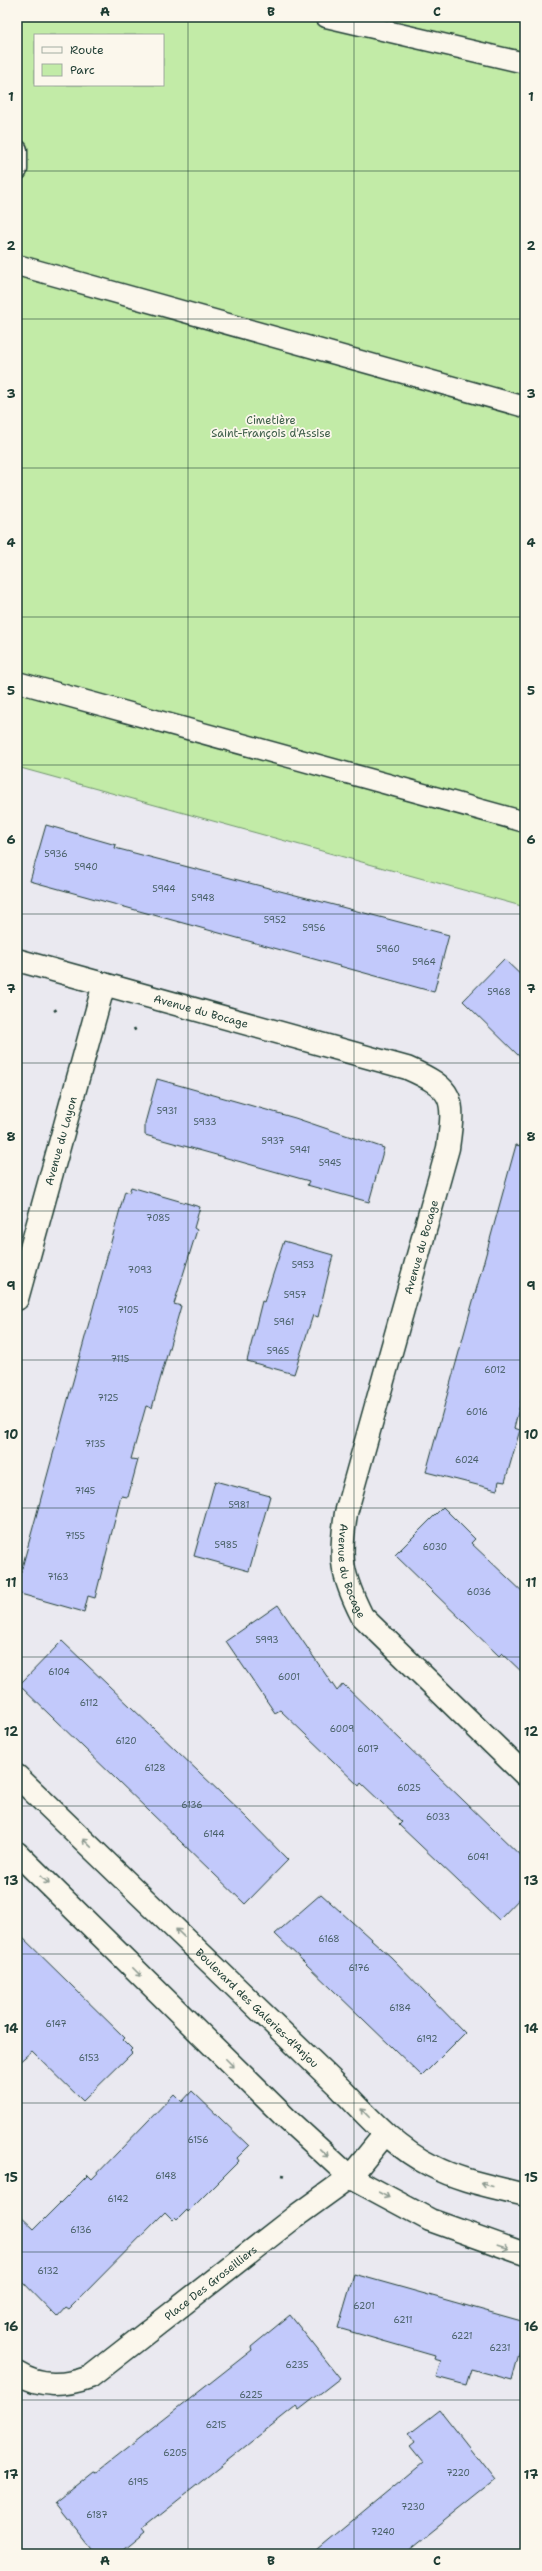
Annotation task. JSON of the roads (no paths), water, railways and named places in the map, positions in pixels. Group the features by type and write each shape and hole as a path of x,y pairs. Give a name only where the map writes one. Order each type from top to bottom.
{"street":[{"name":"Avenue du Bocage","path":"17,960 407,1068 434,1080 449,1096 452,1117 448,1148 346,1513 341,1548 346,1584 362,1616 525,1775"},
{"name":"Avenue du Layon","path":"17,1299 104,984"},
{"name":"Boulevard des Galeries-d'Anjou","path":"17,1776 339,2087 385,2134 432,2166 470,2180 525,2195"},
{"path":"17,1853 289,2121 350,2177 430,2220 525,2254"},
{"name":"Place Des Groseilliers","path":"17,2373 40,2384 57,2385 90,2377 296,2216 350,2177 385,2134"}],"lane":[{"path":"326,17 525,63"},
{"path":"17,150 17,170"},
{"path":"17,265 525,407"},
{"path":"17,682 525,822"}],"park label":[{"name":"Cimetière Saint-François d'Assise","path":"271,426"}]}
